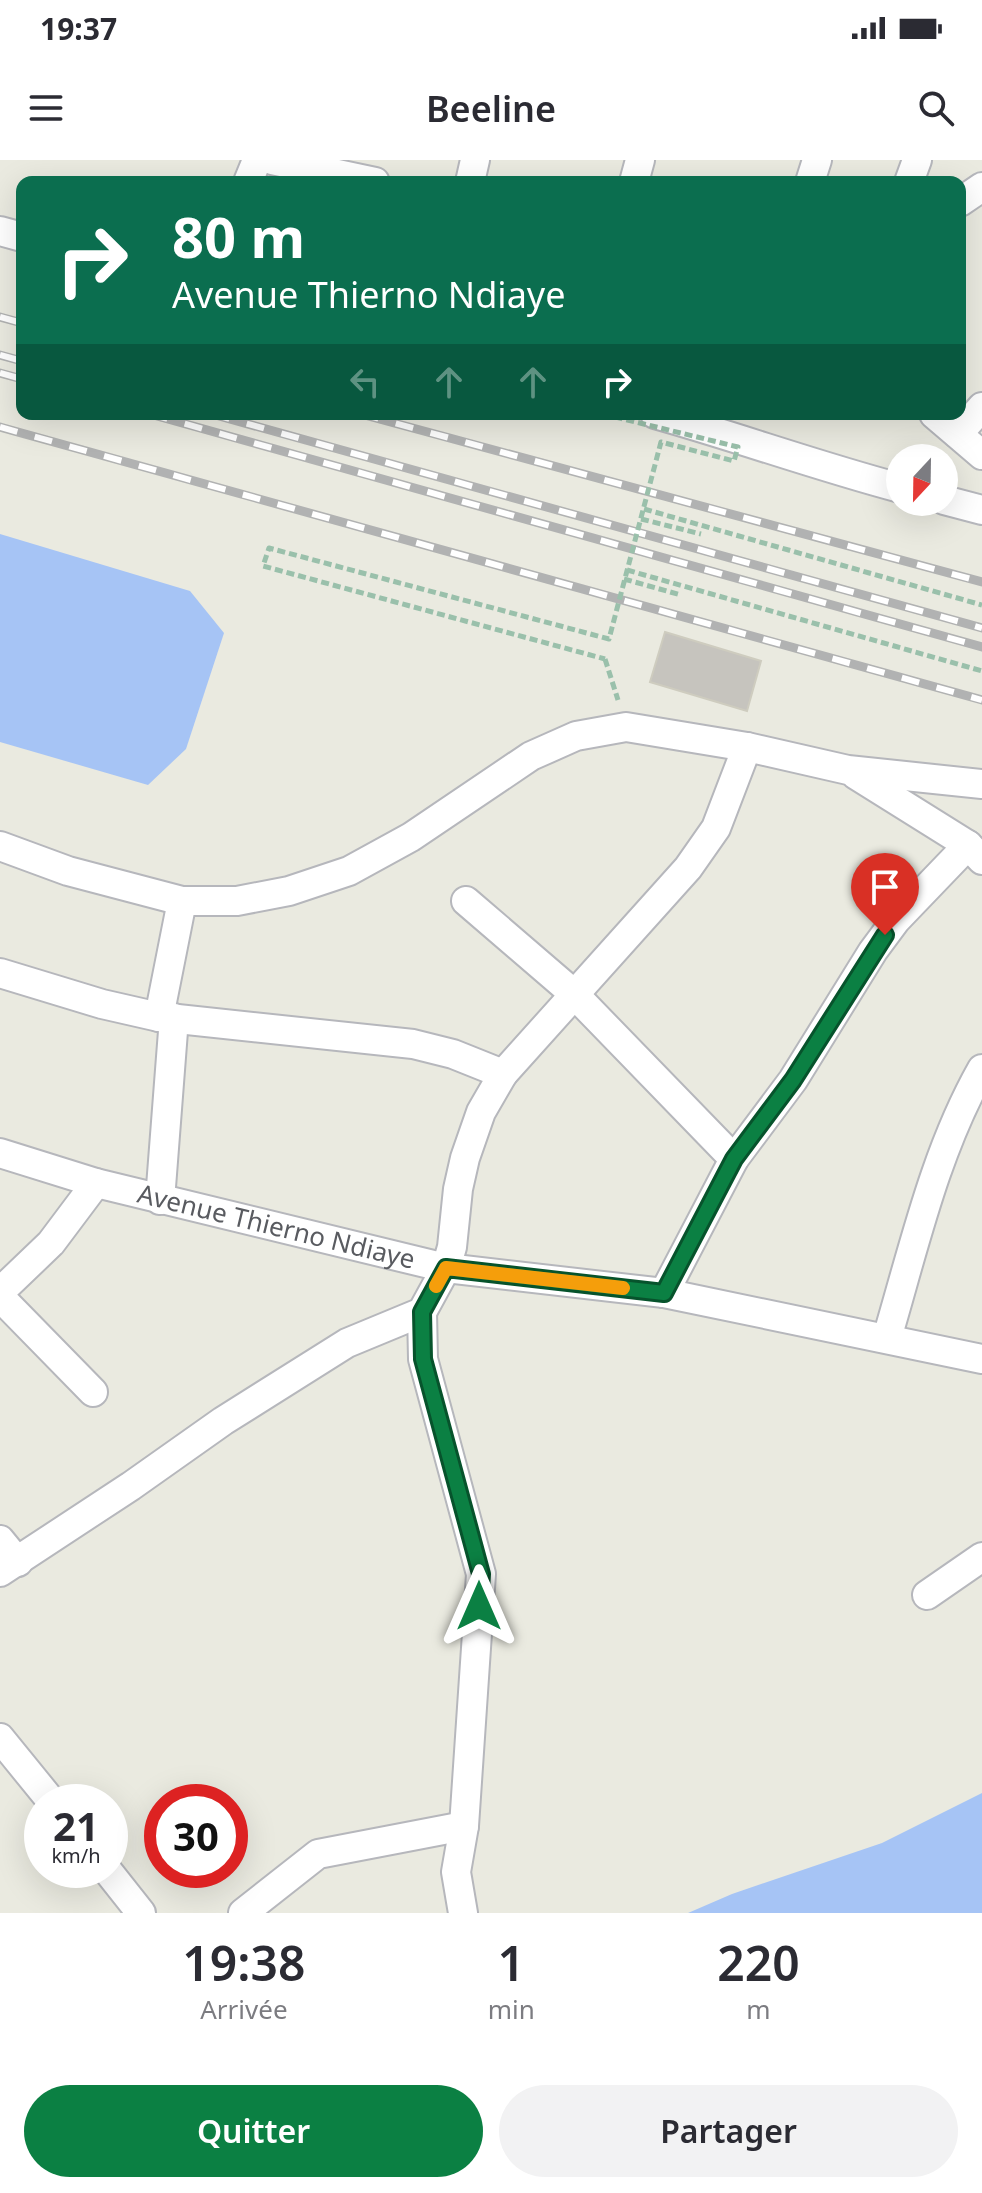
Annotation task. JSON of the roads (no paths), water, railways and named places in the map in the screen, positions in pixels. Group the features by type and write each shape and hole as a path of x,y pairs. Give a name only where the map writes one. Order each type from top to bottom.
{"street":[{"path":"272,160 347,176"},
{"path":"958,434 982,407"},
{"path":"676,420 886,484"},
{"path":"941,420 982,455"},
{"path":"958,504 982,510"},
{"path":"0,846 68,871 182,901 237,901 289,891 349,871 411,837 531,756 576,736 626,727 747,747 848,770 982,784"},
{"path":"463,1913 456,1872 464,1826 481,1574 423,1359 422,1312 446,1268 452,1247 458,1189 481,1112 503,1074 688,868 716,828 747,747"},
{"path":"664,1293 734,1159 828,1028 873,951 896,920 975,852 848,770"},
{"path":"160,1200 166,1018 182,901"},
{"path":"466,901 573,993 734,1159"},
{"path":"0,973 102,1004 166,1018 413,1044 453,1054 503,1074"},
{"path":"887,1338 932,1185 969,1092 982,1069"},
{"name":"Avenue Thierno Ndiaye","path":"0,1153 160,1200 446,1268 664,1293 982,1359"},
{"path":"93,1392 0,1296 2,1290 51,1243 96,1183"},
{"path":"0,1540 9,1567 223,1421 347,1343 422,1312"},
{"path":"927,1595 982,1557"},
{"path":"0,1738 37,1784"},
{"path":"243,1913 318,1854 464,1826"},
{"path":"121,1888 141,1913"}],"water":[{"path":"0,534 190,591 224,633 186,749 148,785 0,742"},
{"path":"982,1793 982,1913 688,1913 732,1894 882,1843"}],"railway":[{"path":"0,317 16,321"},
{"path":"0,355 16,359"},
{"path":"0,373 16,377"},
{"path":"171,420 982,647"},
{"path":"234,420 982,628"},
{"path":"383,420 982,582"},
{"path":"0,427 982,700"}]}
